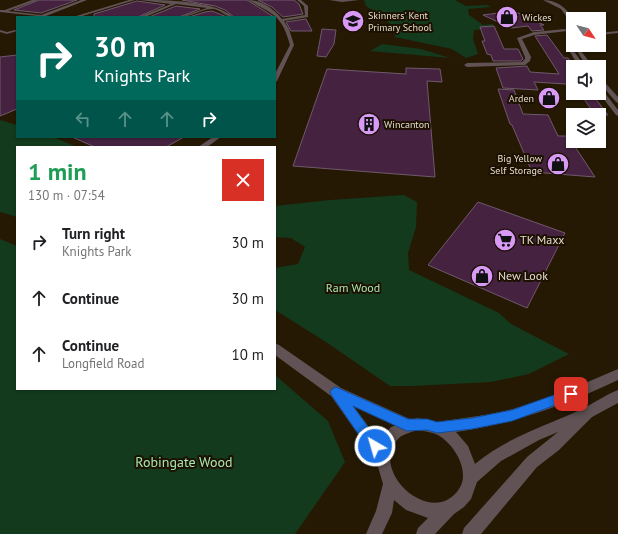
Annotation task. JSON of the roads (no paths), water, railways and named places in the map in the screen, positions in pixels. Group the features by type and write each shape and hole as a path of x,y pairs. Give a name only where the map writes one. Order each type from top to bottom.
{"street":[{"path":"2,11 36,0"},
{"path":"45,16 85,0"},
{"path":"78,16 133,0"},
{"path":"142,0 211,8 225,12 230,16"},
{"path":"250,0 266,7 282,20 289,34 292,45 276,78"},
{"path":"282,20 307,16 306,6 301,0"},
{"path":"332,0 357,0"},
{"path":"545,0 566,12"},
{"path":"144,16 174,4"},
{"path":"185,16 211,8"},
{"path":"2,11 36,16"},
{"path":"0,31 7,33"},
{"path":"0,34 15,31"},
{"path":"606,33 618,32"},
{"path":"467,65 523,64 528,60 528,57 518,39 520,37 534,33 566,33"},
{"path":"606,86 618,101"},
{"path":"606,98 618,114"},
{"path":"204,146 216,138"},
{"path":"276,349 336,392 407,425"},
{"path":"437,428 512,415 586,389 618,374"},
{"path":"336,392 382,456"},
{"path":"470,477 496,456 528,438 587,413 618,396"},
{"path":"470,534 532,462 554,445 587,413"},
{"path":"424,534 448,508 460,501 468,490 470,477 469,464 465,453 453,438 437,428 422,424 407,425 398,430 390,436 385,445 382,456 384,470 390,484 398,495 422,509 436,510 448,508"},
{"path":"374,534 384,513 390,484"}],"place":[{"name":"Wickes","path":"507,17"},
{"name":"Skinners' Kent Primary School","path":"353,21"},
{"name":"Arden","path":"549,98"},
{"name":"Wincanton","path":"369,124"},
{"name":"Big Yellow Self Storage","path":"558,164"},
{"name":"TK Maxx","path":"505,240"},
{"name":"New Look","path":"482,276"}],"park label":[{"name":"Ram Wood","path":"353,288"},
{"name":"Robingate Wood","path":"184,462"}]}
